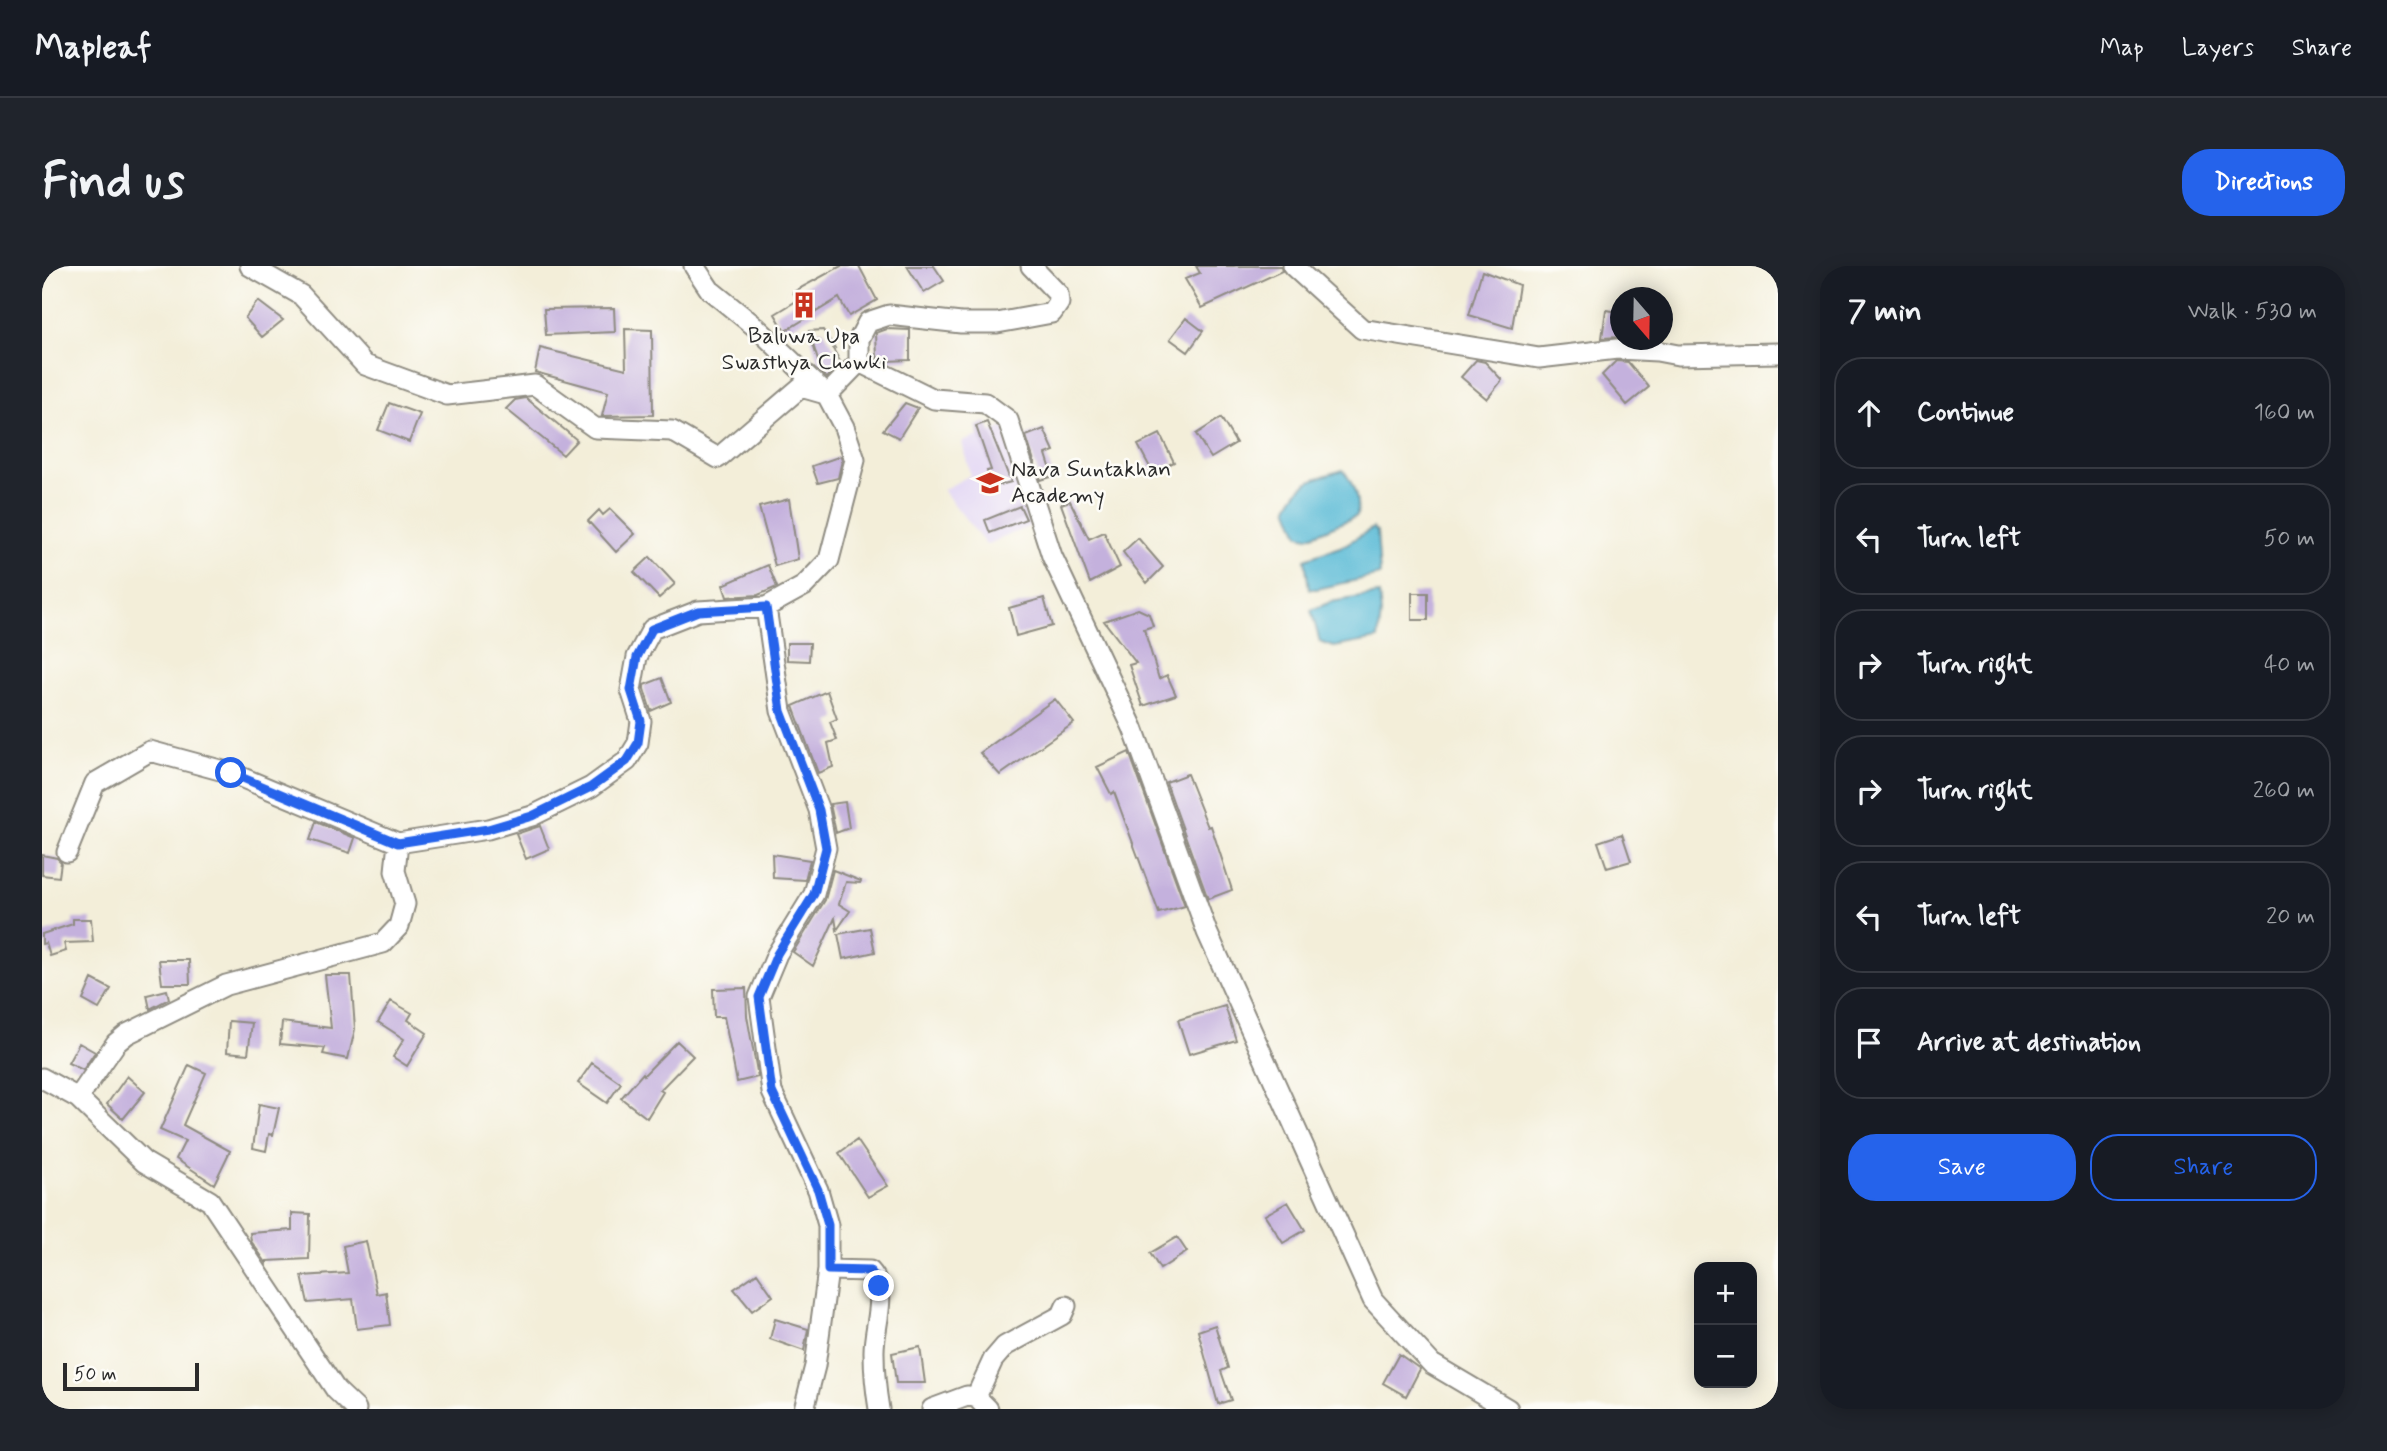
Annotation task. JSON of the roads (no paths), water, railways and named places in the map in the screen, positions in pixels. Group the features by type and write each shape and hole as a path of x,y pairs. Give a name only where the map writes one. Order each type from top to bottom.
{"street":[{"path":"250,266 301,295 365,365 447,395 535,385 595,428 672,431 718,458 801,387 827,395"},
{"path":"67,852 95,783 150,751 231,773 398,843 488,829 532,816 591,787 627,761 638,743 641,721 631,690 637,657 652,629 698,611 766,607 804,586 829,560 855,460 844,427 827,395 757,328 710,290 694,266"},
{"path":"827,395 859,362 859,339 868,322 890,314 961,323 997,323 1052,313 1059,303 1058,294 1031,266"},
{"path":"1293,266 1362,329 1539,358 1617,349 1678,355 1778,353"},
{"path":"859,362 934,399 985,403 1008,420 1052,556 1133,728 1207,932 1373,1300 1432,1364 1508,1409"},
{"path":"766,607 781,711 819,810 826,848 814,894 777,954 759,997 772,1092 818,1190 828,1225 828,1270 815,1366 804,1409"},
{"path":"78,1098 116,1043 127,1034 226,985 383,943 399,926 405,904 395,871 398,843"},
{"path":"42,1078 78,1098 144,1162 210,1201 336,1390 356,1409"},
{"path":"828,1270 870,1271 879,1286 879,1312 873,1351 879,1409"},
{"path":"932,1409 967,1396 982,1403 998,1353 1005,1346 1062,1315 1066,1306"}],"water":[{"path":"1343,470 1355,492 1357,516 1308,537 1299,535 1288,507 1293,497 1310,481"},
{"path":"1373,528 1377,532 1380,575 1309,589 1305,559 1343,546"},
{"path":"1379,594 1381,614 1378,639 1334,647 1320,642 1311,610 1331,602"}],"place":[{"name":"Baluwa Upa Swasthya Chowki","path":"804,305"},
{"name":"Nava Suntakhan Academy","path":"990,483"}]}
